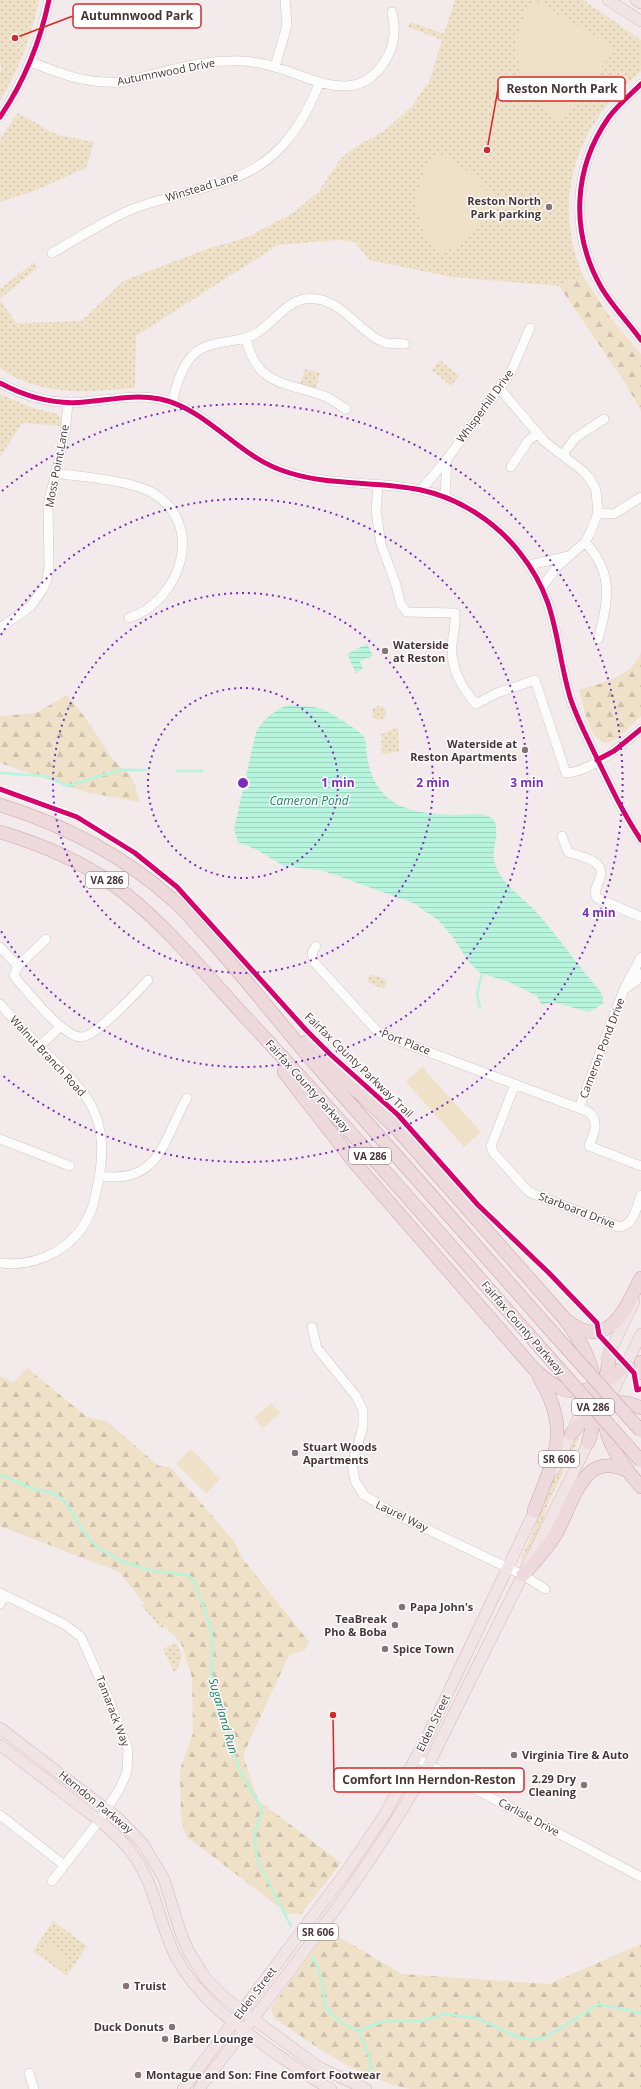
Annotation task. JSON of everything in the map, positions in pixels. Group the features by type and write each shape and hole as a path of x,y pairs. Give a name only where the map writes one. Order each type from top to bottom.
{"highway":[{"name":"Fairfax County Parkway","path":"0,805 36,817 67,830 106,850 130,866 175,901 242,976 314,1063 641,1431"},
{"name":"Fairfax County Parkway","path":"0,832 54,851 88,868 111,883 157,922 331,1112 641,1461"},
{"path":"193,961 295,1085 354,1162 535,1370 547,1390 555,1408 559,1434 551,1465 534,1512"},
{"path":"242,976 303,1039 398,1130 564,1318 587,1352 598,1384 610,1441 626,1470 641,1487"},
{"path":"564,1318 586,1331 598,1332 611,1326 622,1315 641,1278"},
{"path":"598,1384 613,1347"},
{"path":"641,1362 641,1373"},
{"path":"535,1370 554,1385 567,1391 581,1391 598,1384 626,1365"},
{"path":"571,1434 602,1408 624,1402 641,1408"},
{"path":"588,1443 602,1408"},
{"path":"523,1575 544,1551 555,1535 582,1482 590,1472 602,1466 616,1466 626,1470"}],"main road":[{"path":"608,0 641,21"},
{"path":"636,0 641,3"},
{"path":"613,1347 641,1287"},
{"path":"602,1408 641,1334"},
{"name":"Elden Street","path":"183,2089 346,1872 384,1814 416,1758 571,1434 598,1384"},
{"name":"Elden Street","path":"199,2089 359,1876 403,1809 429,1764 588,1443"},
{"name":"Herndon Parkway","path":"0,1728 129,1827 151,1855 164,1879 189,1952 206,1979 241,2011 320,2068 366,2089"},
{"name":"Herndon Parkway","path":"0,1745 99,1821 121,1840 139,1863 153,1890 170,1944 184,1969 199,1991 232,2022 305,2074 331,2089"}],"street":[{"path":"0,117 20,85 31,62 39,39 49,0"},
{"path":"275,67 286,25 284,0"},
{"name":"Autumnwood Drive","path":"31,62 76,79 108,83 123,82 213,62 247,61 275,67 319,84 331,86 352,85 373,74 382,65 392,45 394,23 392,12"},
{"name":"Winstead Lane","path":"52,253 133,209 163,198 228,181 258,166 284,144 295,132 308,112 319,84"},
{"path":"641,84 610,116 595,141 583,176 579,205 581,236 594,273 613,304 641,340"},
{"path":"172,402 183,370 195,353 217,344 246,338 256,333 285,308 300,301 316,299 330,303 339,307 377,339 386,343 405,344"},
{"name":"Whisperhill Drive","path":"421,490 447,459 511,372 530,328"},
{"path":"246,338 251,358 263,373 272,380 324,396 346,409"},
{"path":"0,383 30,396 68,403 133,397 147,397 172,402 196,414 247,453 279,470 316,480 421,490 445,498 474,512 490,523 505,536 529,565 542,587 554,618 570,698 597,760 629,821 641,840"},
{"path":"500,388 550,446 574,464 590,479 596,490 598,513 585,542 557,567 542,587"},
{"name":"Moss Point Lane","path":"0,628 31,606 43,589 49,568 48,505 65,433 68,403"},
{"path":"563,456 575,438 604,419"},
{"path":"511,467 528,441 538,432"},
{"path":"445,498 447,459"},
{"path":"55,473 128,485 146,490 162,500 176,518 183,539 183,551 177,572 155,602 146,610 128,618"},
{"path":"378,486 376,511 379,534 401,605 407,612 455,613 452,657 460,684 476,704 497,693 535,680 566,773 580,771 614,750 641,729"},
{"path":"598,513 614,514 641,497"},
{"path":"585,542 601,562 607,590 604,619 598,639"},
{"path":"529,565 540,561 569,556"},
{"path":"562,836 568,852 596,863 599,868 601,873 595,892 597,898 641,917"},
{"path":"46,939 18,966 14,975 60,1027 72,1035 81,1037 94,1033 148,980"},
{"name":"Port Place","path":"316,946 312,953 314,962 377,1031 515,1084"},
{"path":"0,947 18,966"},
{"name":"Cameron Pond Drive","path":"579,1108 624,989 641,957"},
{"name":"Cameron Pond Drive","path":"624,989 634,982 641,974"},
{"name":"Walnut Branch Road","path":"0,1004 76,1083 92,1105 100,1130 102,1145 99,1176 90,1213 80,1230 68,1243 46,1257 20,1264 0,1263"},
{"path":"40,1046 60,1027"},
{"path":"515,1084 589,1112 594,1117 596,1127 590,1146 641,1166"},
{"name":"Starboard Drive","path":"515,1084 491,1146 493,1152 526,1189 531,1193 619,1227 626,1225 631,1220 641,1195"},
{"path":"99,1176 128,1177 138,1173 154,1161 160,1153 175,1118 187,1098"},
{"path":"0,1139 70,1166"},
{"name":"Laurel Way","path":"312,1327 317,1348 356,1396 363,1410 363,1427 352,1464 359,1489 377,1504 523,1575 545,1590"},
{"path":"0,1604 2,1594"},
{"name":"Tamarack Way","path":"2,1594 64,1624 76,1632 86,1643 122,1732 128,1755 126,1777 107,1809 52,1881"},
{"name":"Carlisle Drive","path":"416,1758 641,1877"},
{"path":"0,1815 64,1864"},
{"path":"29,2073 34,2089"}],"green space":[{"path":"0,0 39,0 33,26 24,52 0,101 0,72 2,69 0,64"},
{"path":"455,0 583,0 641,40 641,71 613,98 599,116 588,134 579,154 573,173 569,214 571,235 583,276 559,286 452,277 369,260 355,242 337,240 278,245 136,336 135,388 83,391 48,388 32,384 15,377 0,368 0,300 16,323 82,321 123,281 210,248 248,237 293,213 319,191 342,157 357,146 384,131 412,106 430,80 442,40 408,27 410,22 444,34"},
{"path":"534,0 600,39 604,39 611,45 611,55 558,122 538,104 532,96 521,73 518,60 518,35 521,22"},
{"path":"18,113 57,135 94,142 86,168 34,191 0,202 0,139"},
{"path":"437,152 470,173 488,192 494,192 499,200 495,211 490,213 473,232 441,256 431,245 424,232 419,219 417,205 418,191 422,178 428,164"},
{"path":"34,262 37,268 0,299 0,289"},
{"path":"583,276 609,316 641,354 641,411 626,384 559,286"},
{"path":"440,360 459,376 451,386 432,370"},
{"path":"305,369 320,373 316,388 300,384"},
{"path":"0,394 30,407 57,414 61,419 61,426 22,423 0,457"},
{"path":"641,652 641,716 614,740 610,742 603,742 592,732 585,714 579,690 624,673 637,660"},
{"path":"67,695 84,716 111,757 132,778 140,802 85,792 0,763 0,716 36,713"},
{"path":"376,706 382,706 386,710 386,716 382,720 376,720 372,716 372,710"},
{"path":"398,727 399,752 382,754 381,734"},
{"path":"371,974 387,980 384,989 367,982"},
{"path":"422,1067 481,1132 464,1147 406,1082"},
{"path":"27,1368 87,1417 106,1421 159,1466 170,1467 234,1541 243,1559 309,1642 305,1650 289,1655 243,1755 258,1800 341,1863 301,1914 288,1914 186,1836 181,1818 180,1769 193,1733 192,1677 181,1643 153,1614 119,1572 0,1526 0,1376 14,1382"},
{"path":"271,1403 280,1413 263,1428 254,1418"},
{"path":"575,1435 578,1435 579,1438 548,1504 539,1531 521,1562 521,1557 531,1537 543,1502"},
{"path":"191,1449 220,1479 206,1494 176,1464"},
{"path":"153,1595 174,1619 162,1629 142,1606"},
{"path":"176,1642 182,1656 177,1670 174,1672 163,1649"},
{"path":"53,1921 87,1946 67,1976 33,1951"},
{"path":"328,1930 402,1974 549,1984 641,1944 641,2089 410,2089 391,2084 355,2069 322,2050 274,2018 271,2008"},
{"path":"47,1942 69,1958 62,1969 39,1952"}],"water":[{"path":"367,644 373,656 360,661 363,669 356,673 347,654"},
{"name":"Cameron Pond","path":"289,705 322,709 362,734 366,742 368,762 372,776 384,794 395,803 408,809 424,812 455,815 479,814 493,819 496,825 494,862 501,876 510,888 538,914 554,933 600,991 603,998 603,1004 589,1012 553,1002 542,1005 537,996 509,982 480,973 469,962 452,936 438,920 413,903 324,871 284,866 257,850 238,842 234,829 256,732 262,723 270,716 279,709"}],"waterway":[{"path":"0,773 45,776 68,786 119,770 146,770"},
{"path":"177,771 202,771"},
{"path":"480,1008 477,994 482,974"},
{"name":"Sugarland Run","path":"0,1475 34,1489 56,1494 66,1503 83,1531 97,1547 121,1561 153,1571 188,1575 195,1582 210,1626 213,1642 211,1673 225,1731 241,1774 261,1807 261,1814 255,1830 255,1846 258,1862 291,1926"},
{"name":"Sugarland Run","path":"311,1957 320,1975 326,2009 341,2022 358,2031 385,2021 421,2021 445,2014 477,2018 515,2036 531,2040 546,2037 599,2004 641,2013"},
{"path":"358,2031 370,2061 371,2067 367,2079"}],"cycle path":[{"path":"0,117 24,76 41,31 49,0"},
{"path":"641,84 609,117 597,137 588,157 582,179 580,200 580,222 584,244 591,266 605,294 641,340"},
{"path":"0,383 30,396 52,401 74,403 131,397 160,399 177,404 192,412 250,454 281,470 315,479 386,485 421,490 449,499 476,513 500,531 520,553 533,571 542,588 554,623 565,677 575,711 616,796 641,840"},
{"path":"597,760 614,751 641,729"},
{"name":"Fairfax County Parkway Trail","path":"0,789 77,817 135,853 177,887 306,1030 330,1054 398,1115 478,1205 548,1272 597,1323 599,1335 634,1373 637,1390 641,1389"}],"place":[{"name":"Autumnwood Park","path":"15,38"},
{"name":"Reston North Park","path":"487,150"},
{"name":"Reston North Park parking","path":"549,207"},
{"name":"Waterside at Reston","path":"385,651"},
{"name":"Waterside at Reston Apartments","path":"525,750"},
{"name":"Stuart Woods Apartments","path":"295,1453"},
{"name":"Papa John's","path":"402,1607"},
{"name":"TeaBreak Pho & Boba","path":"395,1625"},
{"name":"Spice Town","path":"385,1649"},
{"name":"Comfort Inn Herndon-Reston","path":"333,1715"},
{"name":"Virginia Tire & Auto","path":"514,1755"},
{"name":"2.29 Dry Cleaning","path":"584,1785"},
{"name":"Truist","path":"126,1986"},
{"name":"Duck Donuts","path":"172,2027"},
{"name":"Barber Lounge","path":"165,2039"},
{"name":"Montague and Son: Fine Comfort Footwear","path":"138,2075"}]}
